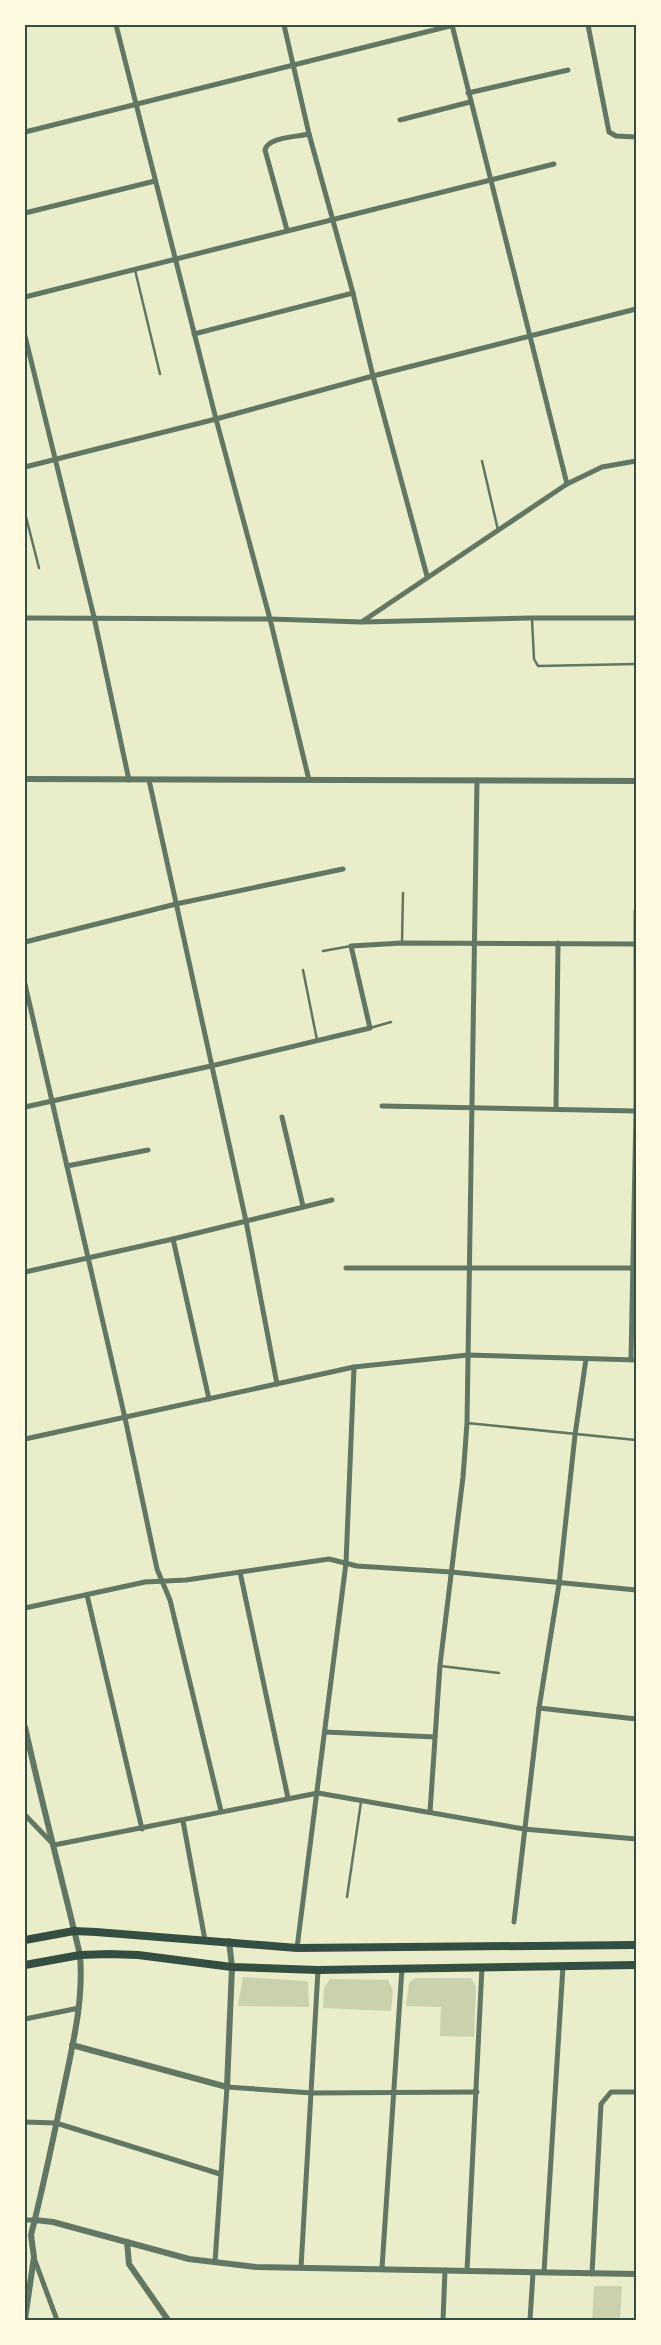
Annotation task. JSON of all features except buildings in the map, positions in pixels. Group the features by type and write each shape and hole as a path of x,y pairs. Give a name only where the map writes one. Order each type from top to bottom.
{"main road":[{"path":"25,1940 74,1931 123,1932 297,1948 636,1945"},
{"path":"25,1965 80,1955 138,1955 232,1967 318,1970 636,1965"}],"street":[{"path":"116,25 310,780"},
{"path":"284,25 309,134 354,293 373,376 427,576"},
{"path":"25,132 453,25 470,102 567,484"},
{"path":"588,25 609,132 616,136 636,137"},
{"path":"468,93 568,70"},
{"path":"400,120 470,102"},
{"path":"287,230 265,150 266,146 272,142 309,134"},
{"path":"25,297 554,164"},
{"path":"25,213 155,181"},
{"path":"194,334 354,293"},
{"path":"25,467 216,420 373,376 636,309"},
{"path":"25,336 94,618 129,780"},
{"path":"362,622 427,576 567,484 602,467 636,461"},
{"path":"25,618 270,619 362,622 532,618 636,618"},
{"path":"25,779 636,781"},
{"path":"149,780 246,1222 277,1384"},
{"path":"430,1812 440,1665 452,1572 467,1423 478,780"},
{"path":"25,942 176,904 343,869"},
{"path":"25,1439 354,1367 468,1355 634,1360 636,911"},
{"path":"25,1107 211,1066 370,1028 351,946 402,943 636,944"},
{"path":"556,1108 558,943"},
{"path":"25,984 125,1418 157,1569 164,1581 170,1600 221,1811"},
{"path":"382,1106 636,1111"},
{"path":"282,1117 304,1206"},
{"path":"67,1166 148,1150"},
{"path":"25,1272 246,1222 332,1200"},
{"path":"173,1239 209,1399"},
{"path":"346,1268 634,1268"},
{"path":"514,1922 539,1708 559,1584 575,1435 586,1359"},
{"path":"297,1948 346,1563 354,1367"},
{"path":"25,1608 144,1582 186,1580 330,1559 346,1563 636,1590"},
{"path":"240,1572 288,1798"},
{"path":"87,1595 142,1829"},
{"path":"539,1708 636,1718"},
{"path":"25,1727 41,1802 54,1846 80,1955 82,1974 79,2008 72,2045 31,2243 34,2258 57,2320"},
{"path":"325,1732 435,1737"},
{"path":"54,1846 183,1821 221,1811 318,1794 524,1829 636,1839"},
{"path":"25,1816 54,1846"},
{"path":"183,1821 205,1940"},
{"path":"215,2262 227,2088 232,1967 229,1941"},
{"path":"544,2272 563,1966"},
{"path":"466,2271 477,2092 482,1967"},
{"path":"382,2268 402,1968"},
{"path":"301,2268 318,1970"},
{"path":"25,2019 79,2008"},
{"path":"72,2045 227,2088 312,2093 477,2092"},
{"path":"592,2274 601,2104 612,2092 636,2092"},
{"path":"25,2122 56,2123 220,2174"},
{"path":"25,2220 53,2222 189,2259 256,2267 636,2274"},
{"path":"127,2242 129,2264 168,2320"},
{"path":"25,2319 34,2258"},
{"path":"443,2320 446,2270"},
{"path":"530,2320 533,2273"}],"lane":[{"path":"135,269 160,374"},
{"path":"482,461 498,531"},
{"path":"25,513 39,568"},
{"path":"532,618 534,659 538,666 636,664"},
{"path":"402,943 403,893"},
{"path":"323,951 351,946"},
{"path":"303,970 317,1041"},
{"path":"370,1028 391,1022"},
{"path":"467,1423 636,1440"},
{"path":"440,1665 499,1673"},
{"path":"347,1896 361,1802"}],"green space":[{"path":"243,1977 308,1982 309,2007 238,2006"},
{"path":"416,1978 471,1978 476,1987 474,2037 440,2036 441,2007 406,2006 409,1983"},
{"path":"330,1979 388,1980 393,1990 391,2011 323,2008 324,1988"},
{"path":"594,2286 622,2286 620,2320 592,2320"}]}
